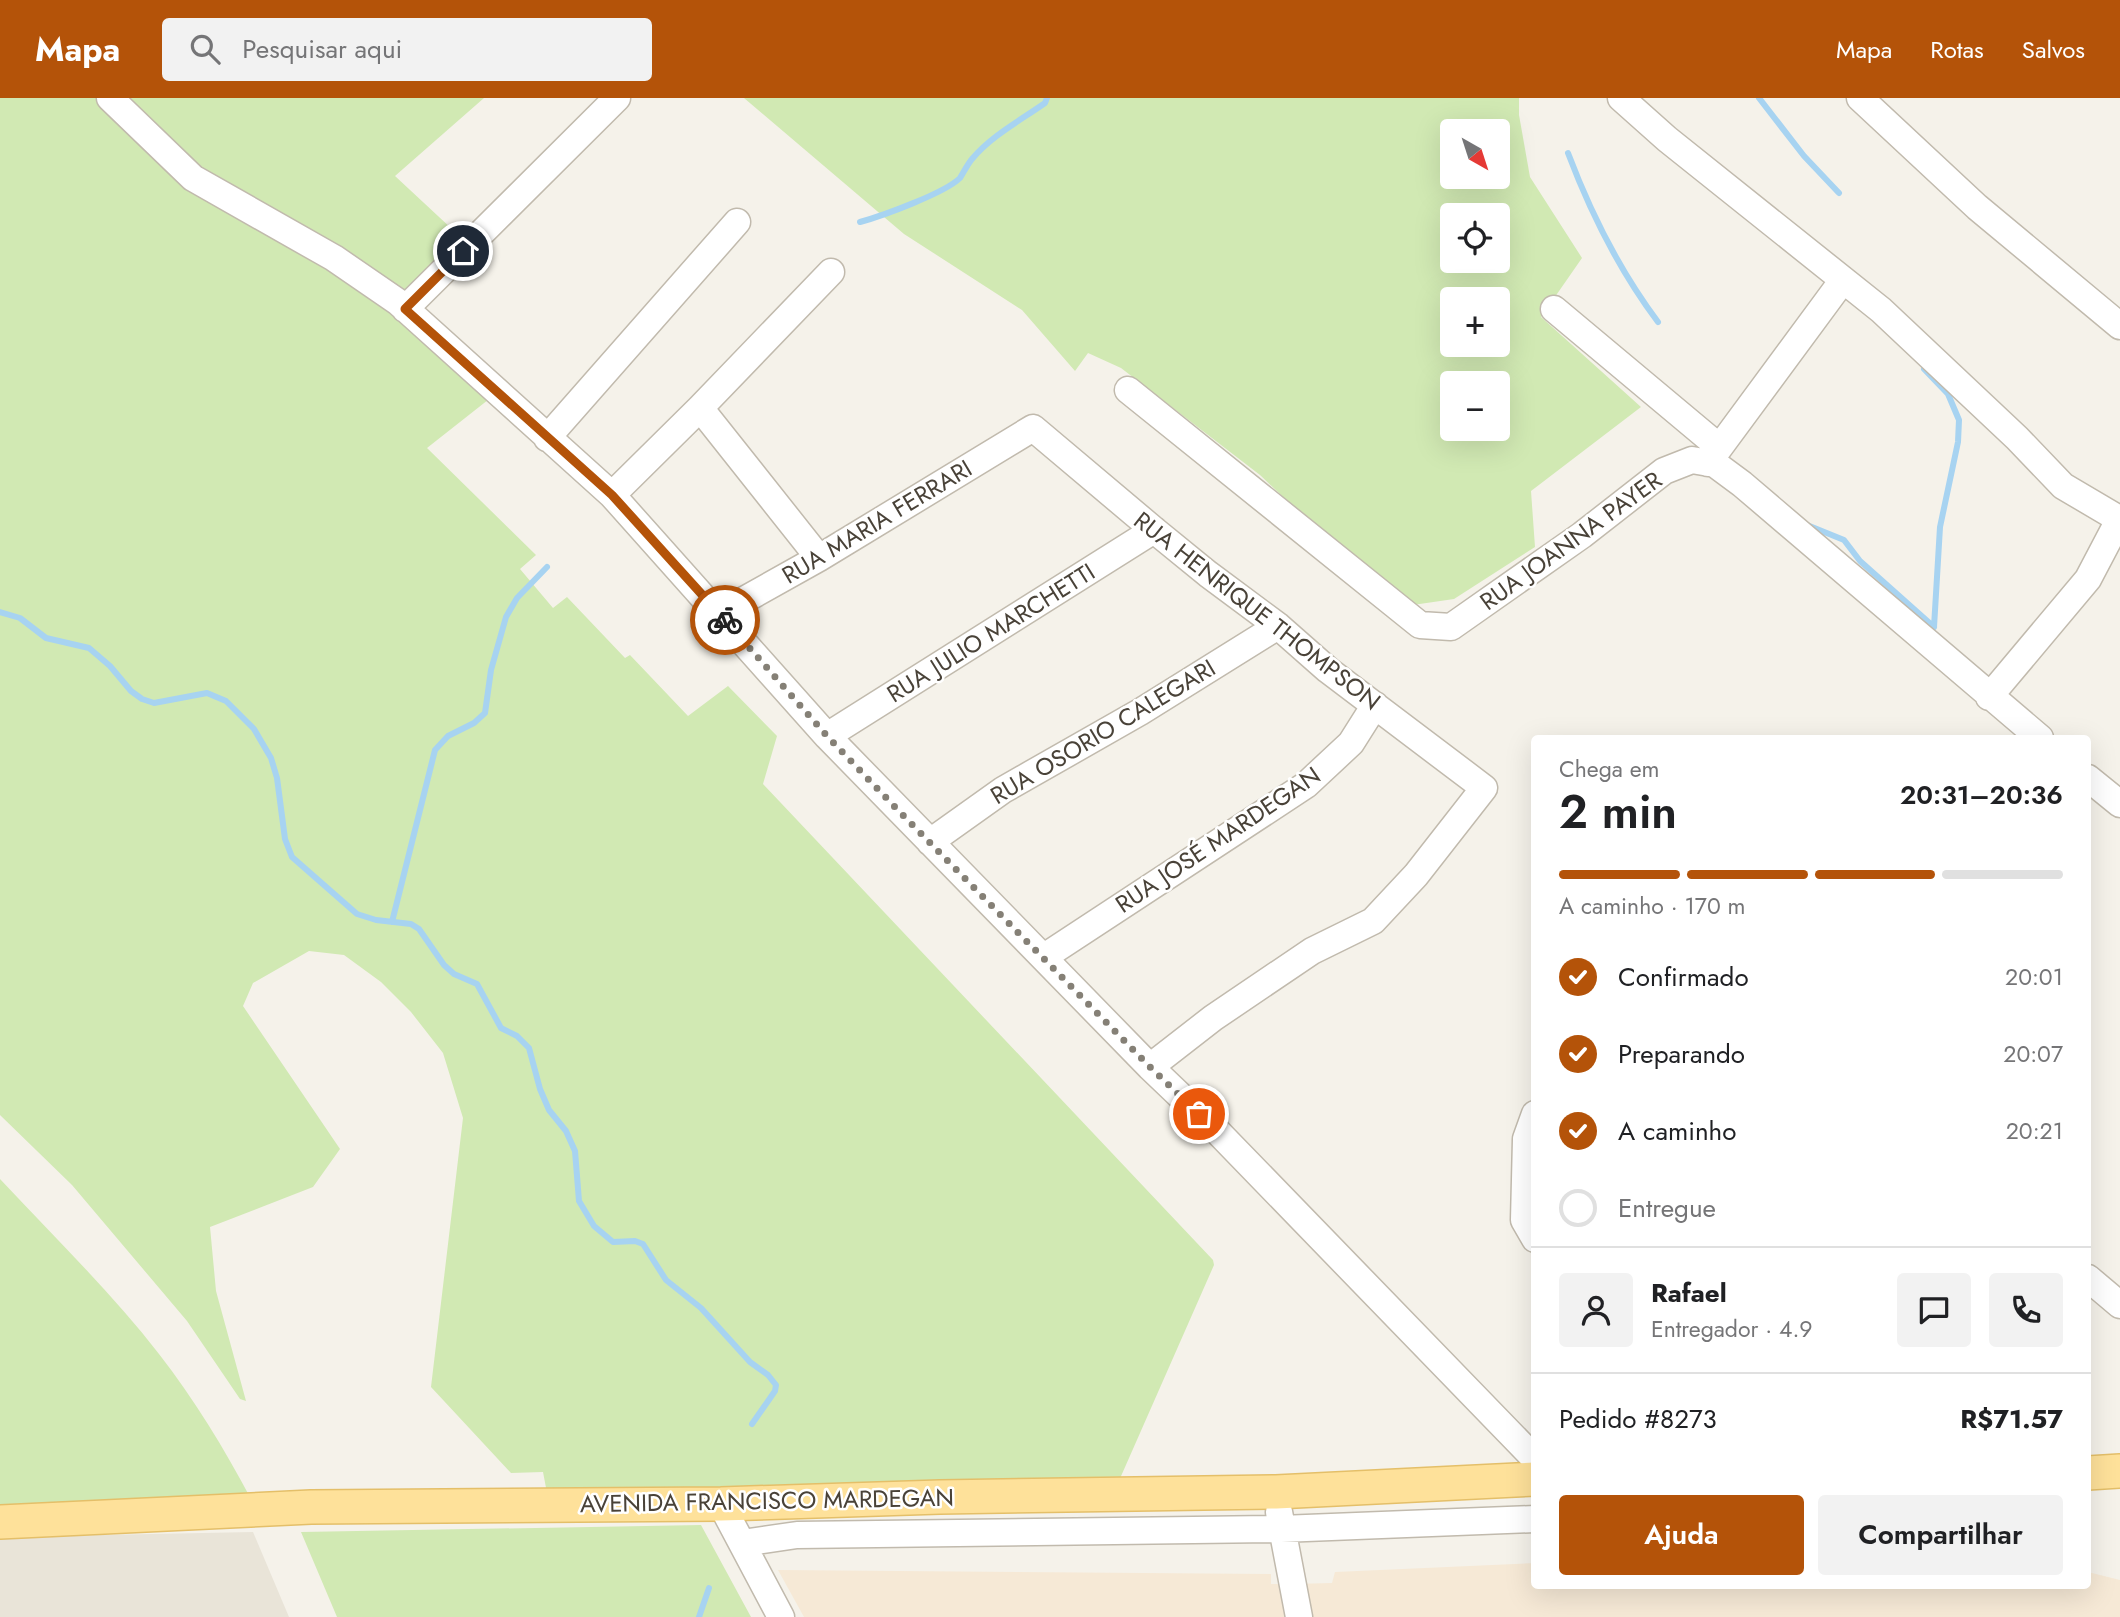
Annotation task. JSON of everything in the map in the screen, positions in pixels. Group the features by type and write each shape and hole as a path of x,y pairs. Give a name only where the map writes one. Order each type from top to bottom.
{"main road":[{"path":"2091,1473 2120,1471"},
{"name":"AVENIDA FRANCISCO MARDEGAN","path":"0,1522 312,1507 721,1504 940,1497 1276,1492 1531,1479"}],"street":[{"path":"110,98 193,178 334,258 402,305 612,495 827,736 1531,1454"},
{"path":"402,305 617,98"},
{"path":"1620,98 1667,139 1881,310 2017,438 2063,486 2119,519 2088,579 1989,696"},
{"path":"1860,98 1977,207 2120,326"},
{"path":"547,438 737,222"},
{"path":"612,495 831,272"},
{"path":"1713,455 1843,279"},
{"path":"1554,309 1713,455 1715,464 1742,484 2036,735"},
{"name":"RUA JOANNA PAYER","path":"1128,390 1420,625 1451,627 1582,536 1664,471 1713,455"},
{"path":"700,408 819,558"},
{"name":"RUA MARIA FERRARI","path":"719,614 819,558 1034,428"},
{"name":"RUA HENRIQUE THOMPSON","path":"1034,428 1208,574 1278,625 1328,670 1484,788 1416,875 1373,921 1312,951 1213,1018 1150,1067"},
{"name":"RUA JULIO MARCHETTI","path":"827,736 1154,530"},
{"name":"RUA OSORIO CALEGARI","path":"930,842 1003,790 1140,712 1278,625"},
{"name":"RUA JOSÉ MARDEGAN","path":"1044,957 1306,785 1351,743 1376,705"},
{"path":"2091,780 2120,804"},
{"path":"1531,1126 1527,1139 1524,1220 1531,1232"},
{"path":"2091,1281 2120,1305"},
{"path":"1276,1492 1299,1617"},
{"path":"721,1504 781,1617"},
{"path":"742,1543 797,1535 1281,1529 1531,1519"}],"shaded area":[{"path":"253,1532 289,1617 0,1617 0,1537"},
{"path":"1531,1563 1531,1589 2091,1589 2091,1573 2120,1580 2120,1617 804,1617 778,1570 1271,1574 1271,1584 1332,1583 1335,1572"}],"green space":[{"path":"0,98 484,98 395,176 467,243 394,317 493,396 427,448 536,555 520,569 553,608 567,597 625,658 630,655 688,716 728,686 777,736 763,784 1213,1260 1214,1265 1118,1483 547,1493 543,1472 511,1473 431,1387 463,1118 443,1053 411,1012 381,982 344,955 309,951 253,983 243,1006 340,1149 313,1187 210,1227 216,1291 246,1401 240,1399 187,1321 72,1185 0,1115"},
{"path":"744,98 1519,98 1519,115 1530,177 1582,258 1541,317 1641,407 1531,491 1535,547 1454,599 1399,607 1260,475 1121,368 1088,353 1075,371 1022,310 904,234"},
{"path":"0,1179 141,1331 208,1424 251,1499 0,1505"},
{"path":"701,1525 751,1617 337,1617 301,1532"}],"waterway":[{"path":"860,222 913,203 952,184 988,143 1045,103 1047,98"},
{"path":"1759,98 1804,156 1839,193"},
{"path":"1568,153 1607,241 1658,322"},
{"path":"1924,369 1948,394 1959,420 1958,442 1940,527 1934,627"},
{"path":"1807,525 1844,540 1860,561 1934,627"},
{"path":"392,922 435,750 448,736 474,723 485,713 491,670 506,617 517,598 547,567"},
{"path":"0,612 20,618 46,638 89,648 142,699 154,703 207,693 226,701 254,729 271,758 277,778 285,839 292,857 357,914 376,920 411,924 419,929 444,965 454,974 477,984 501,1028 517,1036 529,1048 540,1089 549,1110 566,1131 575,1151 579,1201 594,1226 613,1242 635,1241 643,1244 666,1280 701,1308 750,1362 768,1375 776,1385 775,1391 752,1424"},
{"path":"699,1617 709,1588"}],"way so far":[{"path":"725,620 827,736 895,807 1199,1114"}],"route":[{"path":"463,251 405,309 612,495 725,620"}]}
